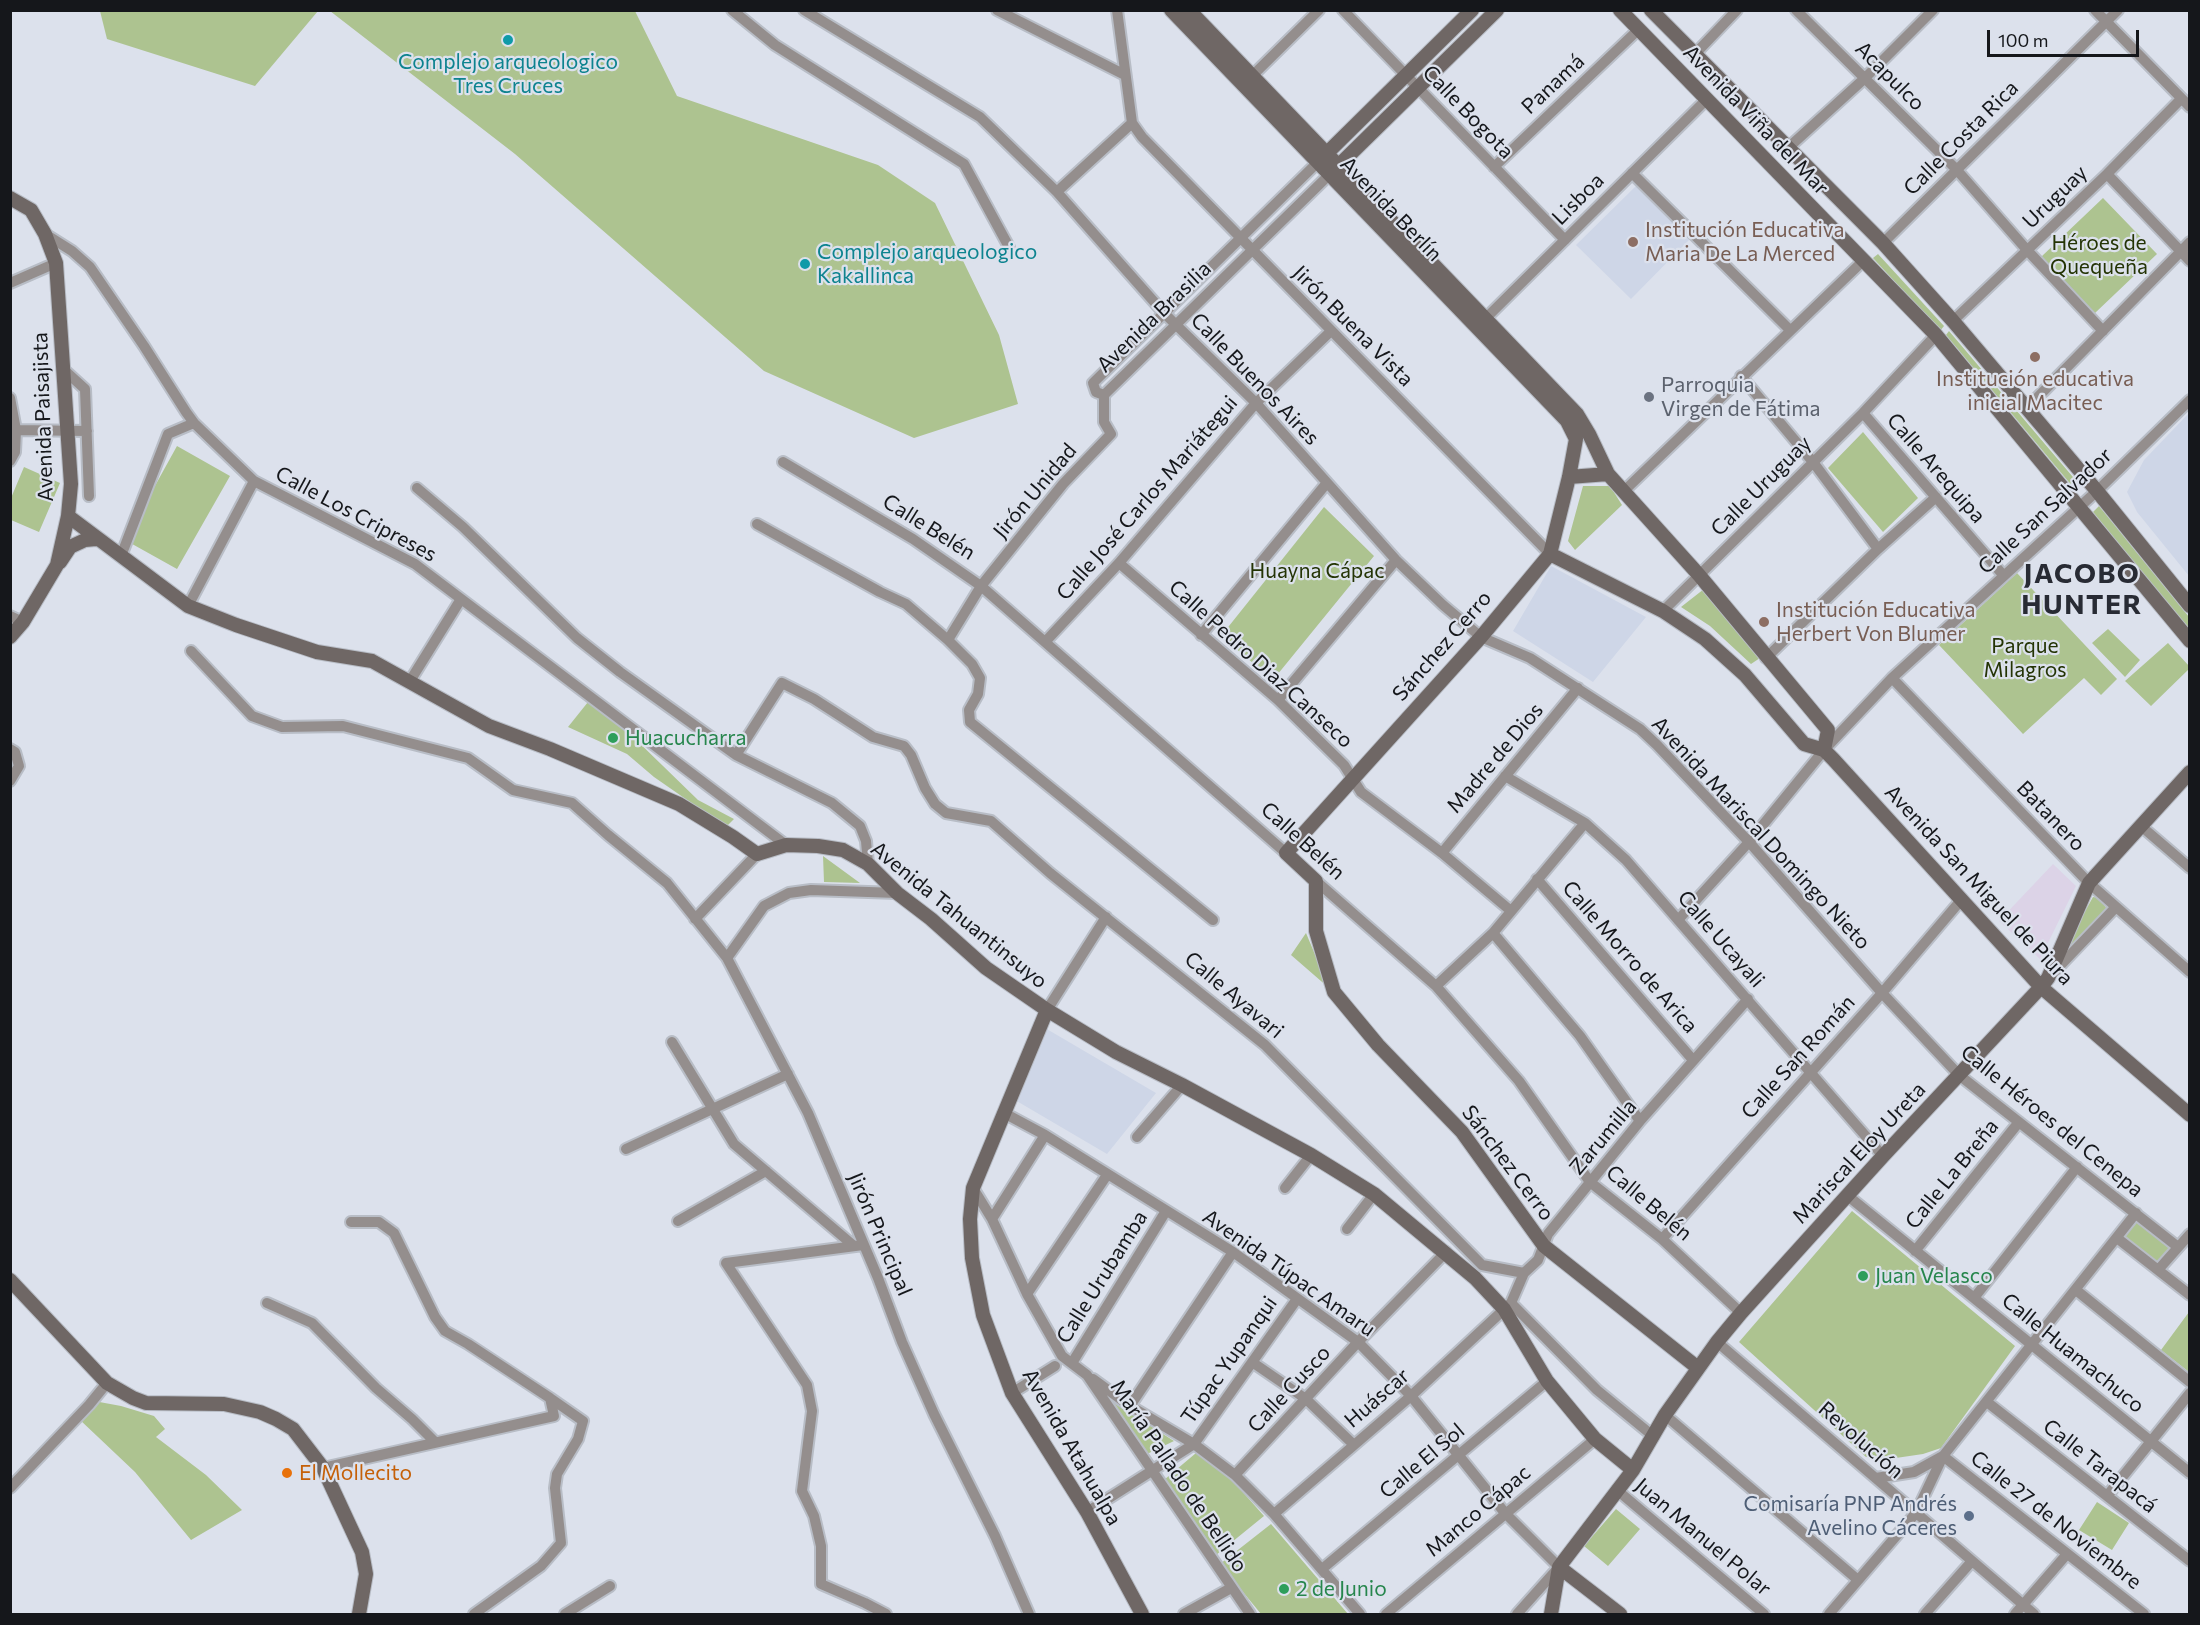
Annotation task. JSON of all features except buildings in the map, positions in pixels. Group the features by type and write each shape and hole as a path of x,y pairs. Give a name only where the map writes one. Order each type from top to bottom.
{"street":[{"path":"732,10 776,45 964,164 1009,247"},
{"name":"Calle Buenos Aires","path":"804,10 981,117 1057,192 1164,313 1256,403 1396,560 1481,637"},
{"path":"997,10 1125,75"},
{"path":"1061,188 1131,123 1117,10"},
{"name":"Avenida Berlín","path":"1171,10 1247,81 1481,323 1577,414 1583,436"},
{"name":"Avenida Berlín","path":"1189,10 1247,81"},
{"path":"1247,81 1319,10"},
{"name":"Calle Bogota","path":"1343,10 1565,240"},
{"name":"Avenida Brasilia","path":"1472,10 1093,383 1096,392 1104,395 1497,10"},
{"name":"Avenida Viña del Mar","path":"1620,10 1936,335 2190,641"},
{"name":"Avenida Viña del Mar","path":"1651,10 1883,243 2028,407 2190,606"},
{"path":"1695,54 1737,10"},
{"name":"Acapulco","path":"1796,10 1956,169 2027,250 2103,331"},
{"path":"1788,148 1865,78 1933,10"},
{"path":"2094,10 2190,107"},
{"name":"Calle Costa Rica","path":"1883,243 2118,10"},
{"name":"Panamá","path":"1494,166 1639,29"},
{"name":"Lisboa","path":"1481,323 1707,99"},
{"name":"Uruguay","path":"1953,321 2107,174 2181,99"},
{"name":"Jirón Buena Vista","path":"1131,123 1251,251 1550,554"},
{"path":"1632,173 1790,330"},
{"path":"2107,174 2190,261"},
{"name":"Avenida Paisajista","path":"10,198 31,210 45,234 56,263 71,484 68,516 57,565 17,619 10,637"},
{"name":"Calle Los Cripreses","path":"45,234 72,251 90,267 194,423 254,481 415,564 786,845"},
{"path":"2028,407 2190,242"},
{"path":"1624,491 1864,260"},
{"path":"10,282 56,263"},
{"name":"Calle José Carlos Mariátegui","path":"1045,642 1119,563 1256,403 1331,331"},
{"name":"Calle Uruguay","path":"1663,611 1863,413 1936,335"},
{"path":"63,369 86,389 89,496"},
{"path":"1741,376 1813,462 1878,549"},
{"name":"Jirón Unidad","path":"948,640 981,586 1063,484 1111,434 1104,422 1104,395"},
{"path":"10,398 16,430 15,452 10,460"},
{"name":"Calle San Salvador","path":"1678,920 1749,842 1824,750 1892,678 2079,508 2190,400"},
{"name":"Calle Arequipa","path":"1863,413 2004,576"},
{"path":"121,556 168,434 194,423"},
{"path":"16,430 87,431"},
{"path":"1583,436 1608,474 1699,575 1828,730 1824,750"},
{"name":"Sánchez Cerro","path":"1286,853 1481,637 1550,554 1569,477 1583,436"},
{"name":"Calle Belén","path":"783,462 913,539 981,586 1436,986 1519,1081 1590,1182 1662,1239 1741,1313"},
{"path":"1569,477 1608,474"},
{"path":"188,606 254,481"},
{"path":"1201,634 1326,483"},
{"path":"417,488 463,527 577,638 620,672 736,755 832,802 860,826 866,841 868,864"},
{"path":"1766,658 1935,497"},
{"path":"68,516 188,606 317,652 372,661 489,726 550,749 679,804 757,854 695,919"},
{"path":"757,524 906,604 948,640 972,664 980,678 978,694 969,710 970,722 1213,920"},
{"path":"57,565 70,547 85,540 96,539"},
{"name":"Avenida San Miguel de Piura","path":"1550,554 1663,611 1705,639 1737,668 1804,744 1824,750 1962,899 2044,983 2190,1115"},
{"path":"1278,700 1396,560"},
{"name":"Calle Pedro Diaz Canseco","path":"1119,563 1278,700 1344,765 1361,792 1442,853 1511,911"},
{"path":"410,681 461,599"},
{"name":"Avenida Mariscal Domingo Nieto","path":"1481,637 1530,658 1640,729 1658,745 1749,842 1882,993"},
{"name":"Jirón Principal","path":"191,651 252,716 282,727 343,726 468,758 513,790 572,803 668,883 728,958 808,1113 859,1246 934,1413 996,1536 1029,1614"},
{"name":"Batanero","path":"1892,678 2089,883 2190,972"},
{"name":"Calle Ayavari","path":"736,755 782,683 814,699 873,737 904,746 911,755 925,788 935,804 946,813 991,821 1265,1045 1479,1271"},
{"name":"Madre de Dios","path":"1442,853 1578,688"},
{"path":"10,749 15,752 19,766 10,782"},
{"name":"Mariscal Eloy Ureta","path":"1559,1567 1634,1470 1665,1415 1717,1342 1741,1313 2044,983 2089,883 2190,772"},
{"name":"Calle Ucayali","path":"1505,776 1585,823 1626,861 1883,1156"},
{"path":"1436,986 1493,933 1585,823"},
{"path":"2142,826 2190,868"},
{"name":"Avenida Tahuantinsuyo","path":"757,854 786,845 843,850 868,864 897,892 986,968 1047,1011 1116,1052 1311,1155 1374,1194 1446,1252 1479,1271 1507,1306 1547,1382 1595,1439 1634,1470"},
{"name":"Calle Morro de Arica","path":"1537,879 1693,1060"},
{"name":"Sánchez Cerro","path":"1316,881 1316,931 1334,992 1378,1045 1462,1132 1544,1246 1698,1368"},
{"path":"728,958 764,906 789,893 811,890 897,892"},
{"name":"Calle San Román","path":"1662,1239 1882,993 1962,899"},
{"path":"2044,983 2116,907"},
{"path":"1047,1011 1106,917"},
{"path":"1493,933 1580,1036 1640,1121"},
{"name":"Calle Héroes del Cenepa","path":"1882,993 1959,1075 2178,1247"},
{"name":"Zarumilla","path":"1507,1306 1524,1273 1538,1260 1548,1234 1640,1121 1748,999"},
{"name":"Avenida Atahualpa","path":"1047,1011 973,1188 970,1219 972,1258 983,1315 1012,1393 1087,1512 1142,1614"},
{"path":"672,1042 734,1144 859,1246"},
{"path":"626,1149 788,1074"},
{"path":"1137,1137 1182,1085"},
{"name":"Avenida Túpac Amaru","path":"1004,1113 1046,1135 1233,1252 1358,1342 1411,1396 1505,1513 1559,1567"},
{"name":"Calle La Breña","path":"1915,1251 2019,1122"},
{"path":"992,1219 1046,1135"},
{"path":"1286,1188 1311,1155"},
{"path":"1974,1298 2077,1167"},
{"path":"678,1221 766,1171"},
{"path":"1027,1294 1107,1175"},
{"name":"Avenida Atahualpa","path":"973,1188 992,1219 1027,1294 1062,1356 1072,1363"},
{"path":"1347,1229 1374,1194"},
{"name":"Calle Huamachuco","path":"1848,1196 2190,1473"},
{"name":"Calle Urubamba","path":"1072,1363 1166,1211"},
{"path":"1829,1614 1916,1513 1943,1456 2136,1213"},
{"path":"351,1222 379,1222 394,1233 435,1317 445,1331 584,1421 578,1439 557,1474 555,1488 561,1543 541,1566 474,1614"},
{"path":"2158,1270 2190,1234"},
{"path":"2117,1238 2190,1295"},
{"path":"859,1246 726,1263 807,1385 812,1411 802,1491 813,1516 821,1546 821,1584 886,1614"},
{"path":"1130,1406 1233,1252"},
{"name":"Calle Cusco","path":"1236,1475 1358,1342 1446,1252"},
{"path":"1479,1271 1524,1273"},
{"path":"10,1280 107,1383 133,1398 146,1403 224,1404 260,1412 293,1429 323,1468 362,1552 366,1574 359,1614"},
{"path":"2076,1290 2190,1382"},
{"name":"Túpac Yupanqui","path":"1194,1444 1297,1299"},
{"path":"267,1303 312,1323 376,1388 435,1442"},
{"path":"1507,1306 1597,1390 1653,1436"},
{"name":"Huáscar","path":"1274,1514 1411,1396 1507,1306"},
{"name":"Revolución","path":"1717,1342 2034,1614"},
{"path":"1252,1362 1306,1399 1354,1445"},
{"name":"María Pallado de Bellido","path":"1072,1363 1087,1375 1250,1614"},
{"path":"1012,1393 1055,1366"},
{"path":"1087,1375 1130,1406 1194,1444 1236,1475 1274,1514 1360,1614"},
{"name":"Calle El Sol","path":"1322,1569 1547,1382"},
{"path":"10,1488 107,1383"},
{"path":"2107,1496 2190,1394"},
{"path":"323,1468 554,1416 550,1398"},
{"name":"Calle Tarapacá","path":"1987,1402 2190,1561"},
{"path":"1665,1415 1858,1580"},
{"name":"Manco Cápac","path":"1386,1614 1595,1439"},
{"path":"1087,1512 1194,1444"},
{"path":"1876,1478 1914,1472 1943,1456"},
{"name":"Calle 27 de Noviembre","path":"1943,1456 2144,1614"},
{"name":"Juan Manuel Polar","path":"1617,1490 1764,1614"},
{"path":"2015,1614 2067,1554"},
{"path":"1925,1614 1972,1561"},
{"path":"1517,1614 1559,1567"},
{"path":"1551,1614 1559,1567"},
{"path":"1559,1567 1620,1614"},
{"path":"565,1614 610,1586"},
{"path":"1184,1614 1232,1588"}],"shaded area":[{"name":"Institución Educativa Maria De La Merced","path":"1636,186 1690,239 1631,299 1576,245"},
{"path":"2189,413 2189,576 2137,512 2127,492 2144,460"},
{"path":"1551,566 1646,617 1593,682 1513,631"},
{"path":"2053,864 2076,886 2040,959 1999,921"},
{"path":"1045,1028 1156,1093 1107,1154 1015,1100"}],"green space":[{"path":"100,10 318,11 255,86 107,39"},
{"path":"330,11 635,11 677,96 878,165 935,203 999,335 1018,404 914,438 764,371 515,154"},
{"name":"Héroes de Quequeña","path":"2103,198 2157,254 2095,313 2041,257"},
{"path":"1878,254 1944,326 1940,331 1873,258"},
{"path":"1949,331 2078,483 2073,487 1946,335"},
{"path":"1863,432 1918,498 1883,532 1828,468"},
{"path":"177,446 230,476 177,569 125,540"},
{"path":"24,467 60,483 39,532 11,520 11,498"},
{"path":"1583,486 1610,486 1622,505 1575,550 1568,541"},
{"path":"2099,506 2189,617 2189,630 2093,512"},
{"name":"Huayna Cápac","path":"1324,507 1374,556 1273,680 1221,636"},
{"name":"Parque Milagros","path":"2017,573 2117,679 2101,695 2084,678 2023,734 1939,645"},
{"path":"1704,589 1763,656 1751,664 1710,626 1681,607"},
{"path":"2108,629 2140,660 2125,677 2092,643"},
{"path":"2168,643 2189,666 2189,669 2151,706 2125,681"},
{"name":"Huacucharra","path":"592,697 698,800 734,819 726,827 654,777 627,754 568,727"},
{"path":"823,856 860,883 824,882"},
{"path":"2093,897 2099,898 2107,909 2072,946 2068,942"},
{"path":"1306,933 1329,988 1291,955"},
{"name":"Juan Velasco","path":"1852,1211 2015,1346 1941,1448 1923,1454 1889,1459 1866,1457 1739,1342"},
{"path":"2137,1222 2170,1249 2158,1264 2125,1236"},
{"path":"2189,1312 2189,1372 2161,1350"},
{"path":"94,1401 154,1416 165,1429 156,1437 206,1475 242,1510 191,1540 135,1472 79,1419"},
{"path":"1114,1403 1174,1441 1147,1454"},
{"path":"1196,1453 1233,1481 1264,1516 1216,1555 1164,1480"},
{"path":"2097,1502 2129,1523 2112,1550 2079,1530"},
{"path":"1616,1509 1640,1529 1608,1566 1584,1546"},
{"name":"2 de Junio","path":"1271,1524 1348,1614 1261,1614 1220,1564"}],"place":[{"name":"Complejo arqueologico Tres Cruces","path":"508,40"},
{"name":"Institución Educativa Maria De La Merced","path":"1633,242"},
{"name":"Complejo arqueologico Kakallinca","path":"805,264"},
{"name":"Institución educativa inicial Macitec","path":"2035,357"},
{"name":"Parroquia Virgen de Fátima","path":"1649,397"},
{"name":"Institución Educativa Herbert Von Blumer","path":"1764,622"},
{"name":"Huacucharra","path":"613,738"},
{"name":"Juan Velasco","path":"1863,1276"},
{"name":"El Mollecito","path":"287,1473"},
{"name":"Comisaría PNP Andrés Avelino Cáceres","path":"1969,1516"},
{"name":"2 de Junio","path":"1284,1589"}],"district":[{"name":"JACOBO HUNTER","path":"2082,590"}]}
